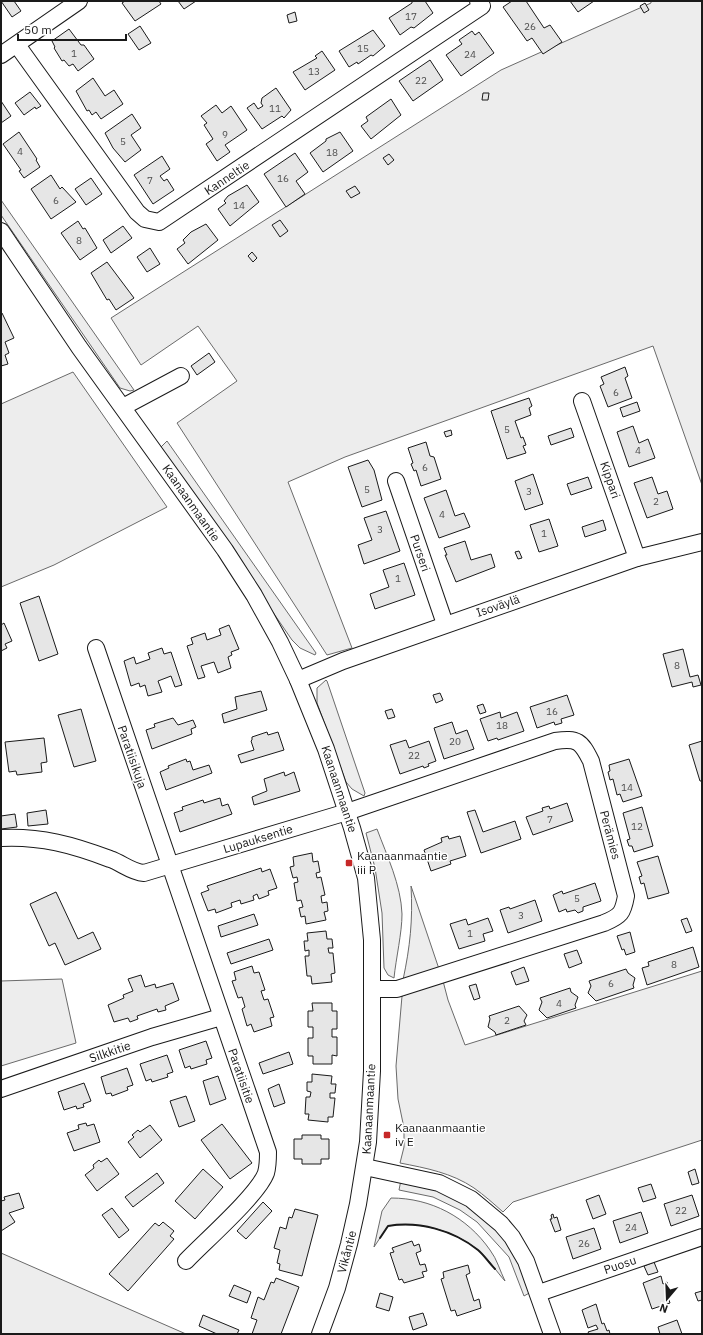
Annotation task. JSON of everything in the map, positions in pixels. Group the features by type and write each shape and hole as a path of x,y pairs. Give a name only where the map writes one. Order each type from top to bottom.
{"street":[{"path":"1,55 79,1"},
{"name":"Kanneltie","path":"17,45 137,212 145,219 159,222 482,6 478,1"},
{"name":"Kaanaanmaantie","path":"1,231 123,407 225,550 254,595 280,642 298,680 326,749 361,860 368,897 372,940 372,1071 365,1167 439,1183 471,1199 501,1224 512,1237 526,1261 552,1334"},
{"path":"123,407 181,376"},
{"name":"Kippari","path":"582,401 637,558"},
{"name":"Purseri","path":"396,481 445,624"},
{"name":"Isoväylä","path":"298,680 343,661 445,624 637,558 702,542"},
{"name":"Paratiisikuja","path":"96,648 169,866"},
{"name":"Perämies","path":"347,812 555,741 570,739 577,741 584,747 591,761 626,896 624,910 616,918 604,923 397,989 372,989"},
{"name":"Lupauksentie","path":"1,838 25,837 57,841 112,859 136,872 144,873 347,812"},
{"name":"Paratiisitie","path":"169,866 268,1152 266,1174 250,1195 186,1261"},
{"name":"Silkkitie","path":"1,1089 152,1037 221,1017"},
{"name":"Vikåntie","path":"320,1334 337,1288 349,1244 365,1167"},
{"name":"Puosu","path":"538,1293 702,1237"}],"shaded area":[{"path":"651,1 702,1 702,485 653,346 345,457 288,482 352,648 327,655 177,423 237,381 198,326 141,365 111,318 501,70 651,3"},
{"path":"1,200 134,390 130,391 120,388 1,215"},
{"path":"73,372 167,507 54,565 1,587 1,404"},
{"path":"167,441 316,653 315,655 300,648 292,640 160,448"},
{"path":"326,680 365,793 364,796 352,789 346,782 317,703 317,688"},
{"path":"377,829 393,871 401,903 401,929 394,978 388,975 384,968 382,913 375,868 366,833"},
{"path":"411,886 439,969 403,980 412,910"},
{"path":"702,971 702,1140 513,1202 503,1212 478,1191 457,1178 429,1169 400,1163 404,1147 404,1128 398,1099 396,1066 402,996 443,981 448,1000 465,1045"},
{"path":"62,979 76,1043 1,1066 1,981"},
{"path":"401,1180 433,1188 449,1194 471,1207 482,1216 508,1245 517,1260 531,1292 524,1296 509,1257 477,1222 460,1210 433,1197 399,1190"},
{"path":"391,1198 420,1201 447,1212 459,1219 481,1238 490,1250 497,1261 505,1281 482,1253 468,1243 447,1232 424,1226 388,1226 374,1247 382,1211"},
{"path":"1,1253 186,1334 1,1334"}],"building":[{"path":"1,1 14,1 21,11 12,17"},
{"path":"125,1 159,1 161,4 135,21 122,3"},
{"path":"178,1 196,1 184,9"},
{"path":"412,1 425,1 433,13 414,28 411,27 400,35 389,18 412,3"},
{"path":"512,1 526,1 544,28 550,25 562,42 543,54 532,38 527,41 503,7"},
{"path":"570,1 594,1 578,12"},
{"path":"645,3 649,10 644,13 640,6"},
{"path":"295,12 297,21 289,23 287,15"},
{"path":"140,26 151,43 139,50 128,34"},
{"path":"69,29 81,45 84,45 94,59 78,71 73,64 69,66 64,60 62,61 54,48 55,47 52,41"},
{"path":"373,30 385,46 373,56 371,55 358,64 357,62 349,67 339,51"},
{"path":"472,31 475,35 479,32 494,53 461,76 446,55 462,44 459,40"},
{"path":"322,51 335,70 305,90 293,72 317,58 315,56"},
{"path":"430,60 443,80 413,101 399,81"},
{"path":"93,78 105,96 114,90 123,104 101,119 96,112 92,115 89,110 87,111 76,91"},
{"path":"276,88 291,110 284,118 282,116 262,129 247,108 254,103 258,109 263,106 261,103 262,98"},
{"path":"30,92 41,106 36,109 35,107 24,115 15,103"},
{"path":"483,93 489,93 488,100 482,100"},
{"path":"391,99 401,115 371,139 361,126 368,121 366,117"},
{"path":"1,101 11,116 1,123"},
{"path":"216,105 222,113 231,106 247,130 225,145 230,152 217,161 206,144 213,139 204,125 207,123 201,116"},
{"path":"132,114 141,128 131,135 141,150 125,162 113,148 105,133"},
{"path":"19,132 37,159 36,160 40,167 24,178 19,171 21,170 3,144"},
{"path":"340,132 353,151 323,172 310,153 326,141 326,139"},
{"path":"295,153 308,172 296,181 305,194 286,207 264,174"},
{"path":"389,154 394,160 388,165 383,158"},
{"path":"162,156 170,169 160,176 164,181 167,179 174,190 153,204 134,175"},
{"path":"51,175 60,189 62,187 76,202 51,219 31,189"},
{"path":"91,178 102,194 86,205 75,189"},
{"path":"247,185 259,202 230,226 218,209 226,203 224,201 228,196"},
{"path":"355,186 360,193 351,198 346,191"},
{"path":"280,220 288,231 280,237 272,225"},
{"path":"78,221 83,229 85,228 97,248 80,260 61,233"},
{"path":"206,224 218,240 188,264 177,249 185,243 183,240 191,232"},
{"path":"123,226 132,238 111,253 103,240"},
{"path":"150,248 160,264 147,272 137,257"},
{"path":"252,252 257,258 253,262 248,256"},
{"path":"107,262 134,298 116,310 109,299 107,300 91,273"},
{"path":"2,313 14,338 5,342 9,353 5,355 8,364 1,366 1,314"},
{"path":"209,353 215,362 197,375 191,366"},
{"path":"625,367 628,376 625,378 632,398 608,407 600,386 604,384 601,377"},
{"path":"529,398 532,406 529,408 531,415 515,421 521,438 523,437 526,445 523,446 526,453 507,459 491,411"},
{"path":"637,402 640,411 623,417 620,408"},
{"path":"633,426 639,443 648,439 655,458 629,467 617,432"},
{"path":"571,428 574,437 551,445 548,436"},
{"path":"451,430 452,435 446,437 444,432"},
{"path":"426,442 430,456 434,457 441,479 421,486 416,470 414,471 411,464 413,463 408,448"},
{"path":"368,460 374,470 382,500 362,507 348,467"},
{"path":"533,474 543,504 525,510 515,481"},
{"path":"588,477 592,488 571,495 567,484"},
{"path":"652,477 658,494 667,491 673,509 647,518 634,483"},
{"path":"446,490 455,516 464,513 470,527 439,538 424,498"},
{"path":"386,511 400,551 364,564 358,545 372,540 364,518"},
{"path":"549,519 558,546 539,552 530,525"},
{"path":"603,520 606,530 585,537 582,527"},
{"path":"465,541 471,560 491,554 495,567 456,582 445,555 447,555 444,548"},
{"path":"519,551 522,558 518,559 515,552"},
{"path":"404,563 415,595 375,609 370,594 389,587 383,570"},
{"path":"39,596 58,654 39,661 20,603"},
{"path":"4,623 12,641 5,644 7,648 1,651 1,625"},
{"path":"229,625 239,649 231,652 232,655 228,657 231,668 218,673 214,662 201,666 205,677 198,679 187,646 193,644 191,638 205,633 207,640 221,635 219,629"},
{"path":"162,648 164,654 171,652 182,685 175,687 171,676 158,681 162,692 148,696 145,685 140,687 139,683 131,686 124,661 134,657 136,664 150,659 148,653"},
{"path":"683,649 690,677 698,675 701,685 693,687 692,682 672,687 663,654"},
{"path":"261,691 267,710 224,723 222,714 237,709 235,697"},
{"path":"440,693 443,700 436,703 433,695"},
{"path":"567,695 574,715 561,719 562,723 555,725 554,722 537,728 530,707"},
{"path":"483,704 486,712 480,714 477,706"},
{"path":"81,709 96,761 74,767 58,715"},
{"path":"392,709 395,717 388,719 385,711"},
{"path":"500,712 501,718 517,712 524,731 498,740 497,738 488,741 480,719"},
{"path":"173,718 178,725 193,720 196,727 191,729 192,734 152,749 146,730 155,727 154,724"},
{"path":"452,722 456,734 467,730 474,749 444,759 434,728"},
{"path":"267,732 268,735 278,732 284,750 241,763 238,755 254,750 251,741 252,737"},
{"path":"44,738 47,762 41,763 42,772 17,775 16,771 9,772 5,742"},
{"path":"406,740 409,748 429,741 436,761 428,764 429,766 424,768 423,766 400,774 390,745"},
{"path":"702,741 702,781 700,781 689,745"},
{"path":"186,759 187,762 190,761 193,770 209,765 212,773 166,790 160,772 169,768 168,766"},
{"path":"629,759 642,796 623,802 620,794 617,795 613,779 610,780 608,772 610,771 609,765"},
{"path":"284,772 285,776 294,772 300,791 254,805 252,797 267,791 264,779"},
{"path":"220,798 222,806 228,804 232,814 180,832 174,813 183,810 182,807 203,800 204,803"},
{"path":"567,803 573,821 533,835 526,817 543,811 542,808 549,806 550,809"},
{"path":"642,807 653,846 634,852 632,846 629,846 627,840 630,839 623,813"},
{"path":"46,810 48,824 28,826 27,813"},
{"path":"475,810 483,832 515,821 521,839 481,853 467,812"},
{"path":"15,814 17,827 1,829 1,816"},
{"path":"448,836 449,839 460,836 466,856 450,861 451,864 431,871 424,850 442,842 441,838"},
{"path":"312,853 313,862 318,861 320,872 316,873 317,878 321,877 325,895 321,896 322,903 327,902 328,911 324,912 326,920 306,924 305,916 301,917 299,908 303,907 301,900 297,901 294,883 298,882 297,877 293,878 290,867 294,866 293,857"},
{"path":"658,856 669,893 648,899 644,883 641,884 639,877 642,876 637,862"},
{"path":"261,868 262,872 270,869 277,888 268,891 269,895 259,899 257,894 253,896 254,900 241,904 240,900 231,903 232,907 216,913 215,909 208,911 201,893 209,890 207,886"},
{"path":"595,883 601,901 583,907 583,911 578,913 575,910 567,912 566,909 559,912 553,895 562,891 563,894"},
{"path":"56,892 78,939 93,932 101,949 65,965 55,943 49,946 30,904"},
{"path":"535,900 542,921 508,933 500,910 509,907 510,909"},
{"path":"254,914 258,925 221,937 218,926"},
{"path":"488,918 493,931 483,934 485,941 459,949 450,924 466,919 468,925"},
{"path":"687,918 692,931 686,933 681,920"},
{"path":"326,931 327,939 332,939 333,948 328,948 329,953 333,953 335,973 331,974 332,982 312,984 311,976 307,976 305,956 309,956 309,950 305,951 304,941 308,941 307,933"},
{"path":"630,932 635,952 626,955 624,949 622,950 617,936"},
{"path":"269,939 273,950 231,964 227,953"},
{"path":"693,947 699,967 647,985 642,968 649,966 648,962"},
{"path":"577,950 582,963 569,968 564,954"},
{"path":"252,966 254,973 259,972 265,990 261,991 264,1000 268,999 274,1017 270,1018 272,1026 254,1032 251,1024 247,1026 242,1009 245,1007 242,997 238,998 232,981 236,980 234,972"},
{"path":"524,967 529,981 516,985 511,972"},
{"path":"626,969 628,973 635,978 633,985 634,988 596,1001 588,993 591,986 589,981"},
{"path":"141,975 145,987 155,984 156,988 173,983 179,1000 165,1006 166,1010 158,1012 157,1009 137,1016 138,1019 130,1022 128,1018 114,1022 108,1005 124,998 123,995 133,991 128,979"},
{"path":"476,984 480,998 474,1000 469,986"},
{"path":"570,988 571,992 578,997 575,1005 576,1008 547,1018 539,1010 542,1002 540,998"},
{"path":"312,1003 332,1003 332,1011 337,1011 337,1029 332,1029 332,1037 337,1037 337,1056 332,1055 332,1064 313,1064 313,1056 308,1056 308,1038 313,1038 313,1027 308,1027 308,1011 313,1011"},
{"path":"519,1006 527,1015 524,1021 526,1025 496,1035 495,1032 488,1027 490,1019 489,1016"},
{"path":"206,1041 212,1058 206,1060 207,1064 191,1069 190,1066 185,1068 179,1050"},
{"path":"289,1052 293,1064 263,1074 259,1063"},
{"path":"167,1055 173,1072 167,1074 168,1077 152,1082 151,1079 146,1081 140,1064"},
{"path":"127,1068 133,1085 127,1087 128,1090 112,1096 111,1093 106,1094 101,1077"},
{"path":"312,1074 332,1076 331,1084 336,1084 335,1093 330,1093 330,1098 335,1098 333,1117 328,1117 328,1122 308,1120 309,1114 305,1114 306,1097 310,1097 311,1092 307,1091 307,1082 312,1082"},
{"path":"218,1076 226,1099 210,1105 203,1081"},
{"path":"84,1083 91,1101 83,1104 84,1107 77,1109 76,1106 64,1110 58,1092"},
{"path":"279,1084 285,1103 274,1107 268,1089"},
{"path":"186,1096 195,1121 179,1127 170,1101"},
{"path":"86,1123 87,1126 94,1124 100,1142 74,1151 67,1133 79,1129 78,1125"},
{"path":"222,1124 252,1163 230,1179 201,1140"},
{"path":"150,1125 162,1140 140,1158 128,1142 134,1137 132,1135 138,1130 140,1132"},
{"path":"302,1135 321,1135 321,1139 329,1139 329,1159 321,1159 321,1164 302,1164 302,1159 294,1159 294,1139 302,1139"},
{"path":"107,1158 119,1174 97,1191 85,1175 94,1168 93,1165 99,1160 101,1162"},
{"path":"203,1169 223,1187 195,1219 175,1201"},
{"path":"695,1169 699,1183 692,1185 688,1172"},
{"path":"157,1173 164,1183 133,1207 125,1197"},
{"path":"651,1184 656,1198 643,1202 638,1188"},
{"path":"19,1193 24,1208 9,1213 15,1222 1,1231 1,1201 5,1200 4,1197"},
{"path":"599,1195 606,1214 593,1219 586,1200"},
{"path":"692,1195 699,1216 671,1226 664,1204"},
{"path":"263,1202 272,1211 246,1239 237,1231"},
{"path":"112,1208 129,1230 119,1238 102,1215"},
{"path":"295,1209 318,1215 302,1276 279,1270 280,1264 277,1263 280,1250 274,1248 280,1227 286,1229 289,1217 292,1218"},
{"path":"641,1212 648,1233 620,1243 613,1221"},
{"path":"553,1214 554,1218 557,1217 561,1230 555,1232 550,1219 552,1219 551,1215"},
{"path":"163,1222 174,1231 170,1236 174,1239 128,1291 109,1274 155,1223 159,1226"},
{"path":"594,1228 601,1249 573,1259 566,1237"},
{"path":"412,1241 414,1246 419,1244 421,1251 416,1253 420,1265 425,1264 427,1271 422,1272 424,1277 404,1283 402,1279 399,1280 390,1253 394,1252 392,1248"},
{"path":"654,1262 658,1272 648,1275 644,1266"},
{"path":"468,1265 470,1273 466,1275 474,1301 479,1299 481,1308 457,1316 455,1310 451,1311 441,1279 444,1278 443,1272"},
{"path":"661,1276 663,1284 667,1282 669,1290 666,1291 670,1303 652,1309 643,1283"},
{"path":"276,1278 299,1287 281,1334 252,1334 257,1320 251,1318 258,1297 264,1300 271,1282 274,1283"},
{"path":"234,1285 251,1292 247,1303 229,1296"},
{"path":"702,1291 702,1300 698,1301 695,1293"},
{"path":"380,1293 393,1297 389,1311 376,1307"},
{"path":"596,1304 602,1324 604,1323 610,1334 589,1334 588,1332 598,1329 596,1325 588,1328 582,1310"},
{"path":"423,1313 427,1325 413,1330 409,1317"},
{"path":"203,1315 239,1330 237,1334 217,1334 199,1326"},
{"path":"677,1320 682,1334 660,1334 658,1327"}],"wall":[{"path":"380,1238 388,1226 424,1226 447,1232 468,1243 480,1252 495,1269"}],"place":[{"name":"Kaanaanmaantie iii P","path":"349,863"},
{"name":"Kaanaanmaantie iv E","path":"387,1135"}]}
